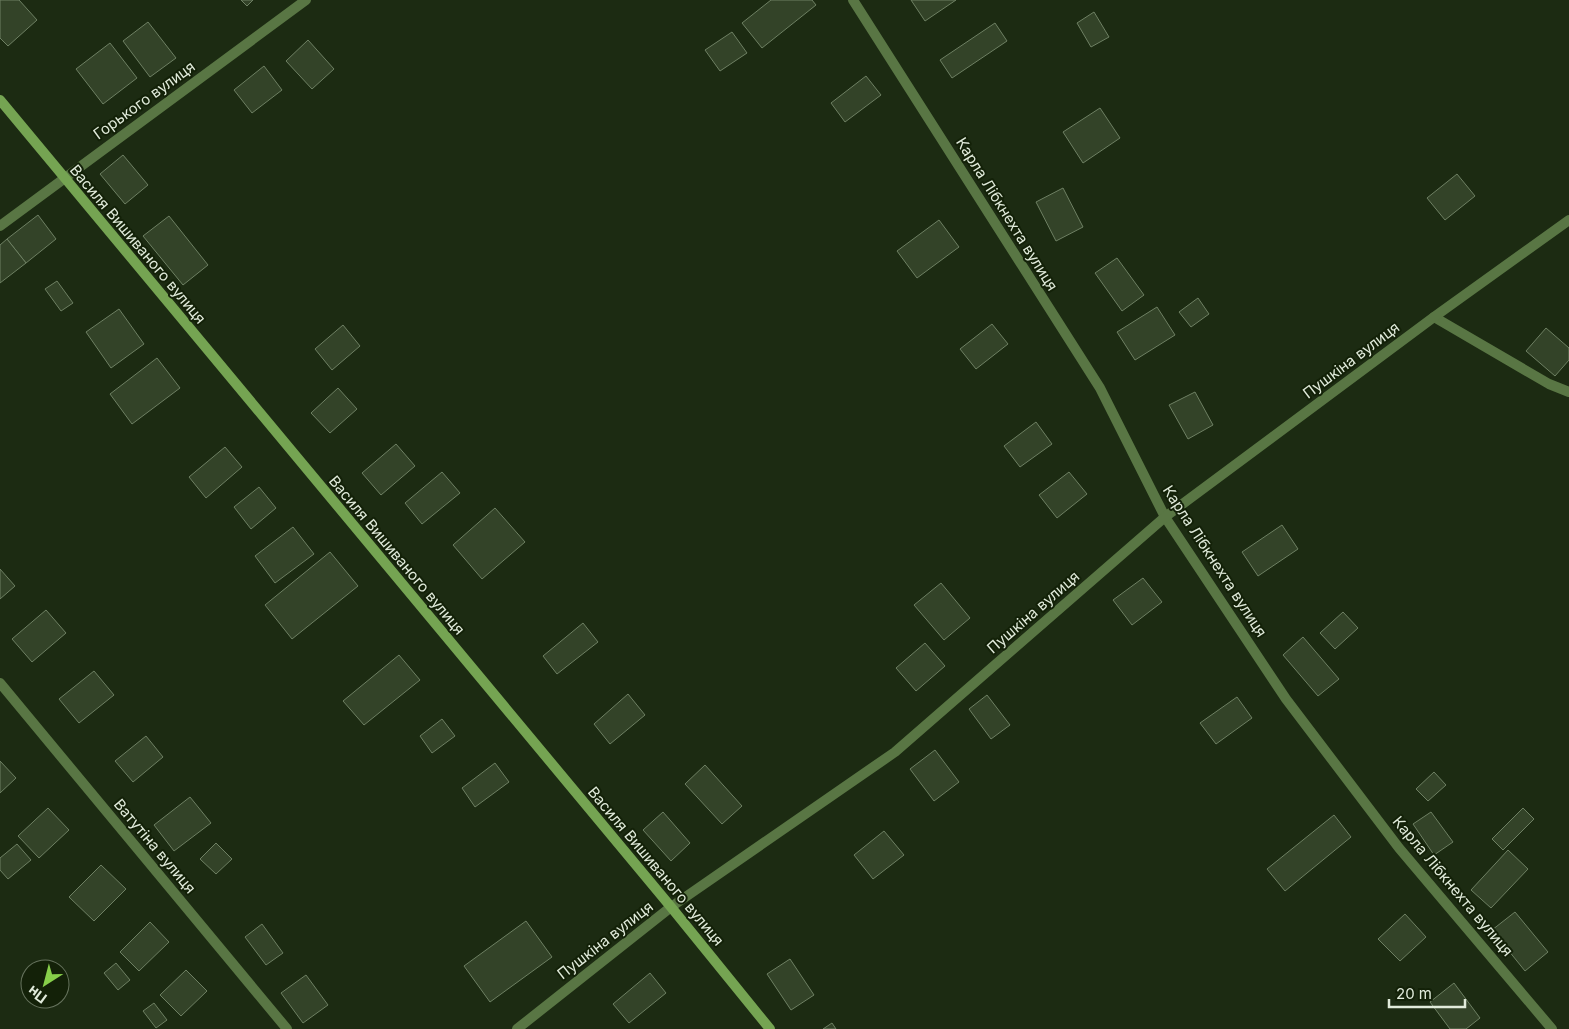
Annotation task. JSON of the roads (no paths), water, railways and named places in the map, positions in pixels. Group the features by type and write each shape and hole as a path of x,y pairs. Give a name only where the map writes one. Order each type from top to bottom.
{"street":[{"name":"Горького вулиця","path":"0,226 306,0"},
{"name":"Карла Лібкнехта вулиця","path":"854,0 1100,388 1165,517 1286,698 1375,816 1552,1029"},
{"name":"Василя Вишиваного вулиця","path":"0,100 671,907 770,1029"},
{"name":"Пушкіна вулиця","path":"517,1029 671,907 895,752 1165,517 1434,317 1569,220"},
{"path":"1434,317 1549,384 1569,392"},
{"name":"Ватутіна вулиця","path":"0,683 287,1029"}]}
